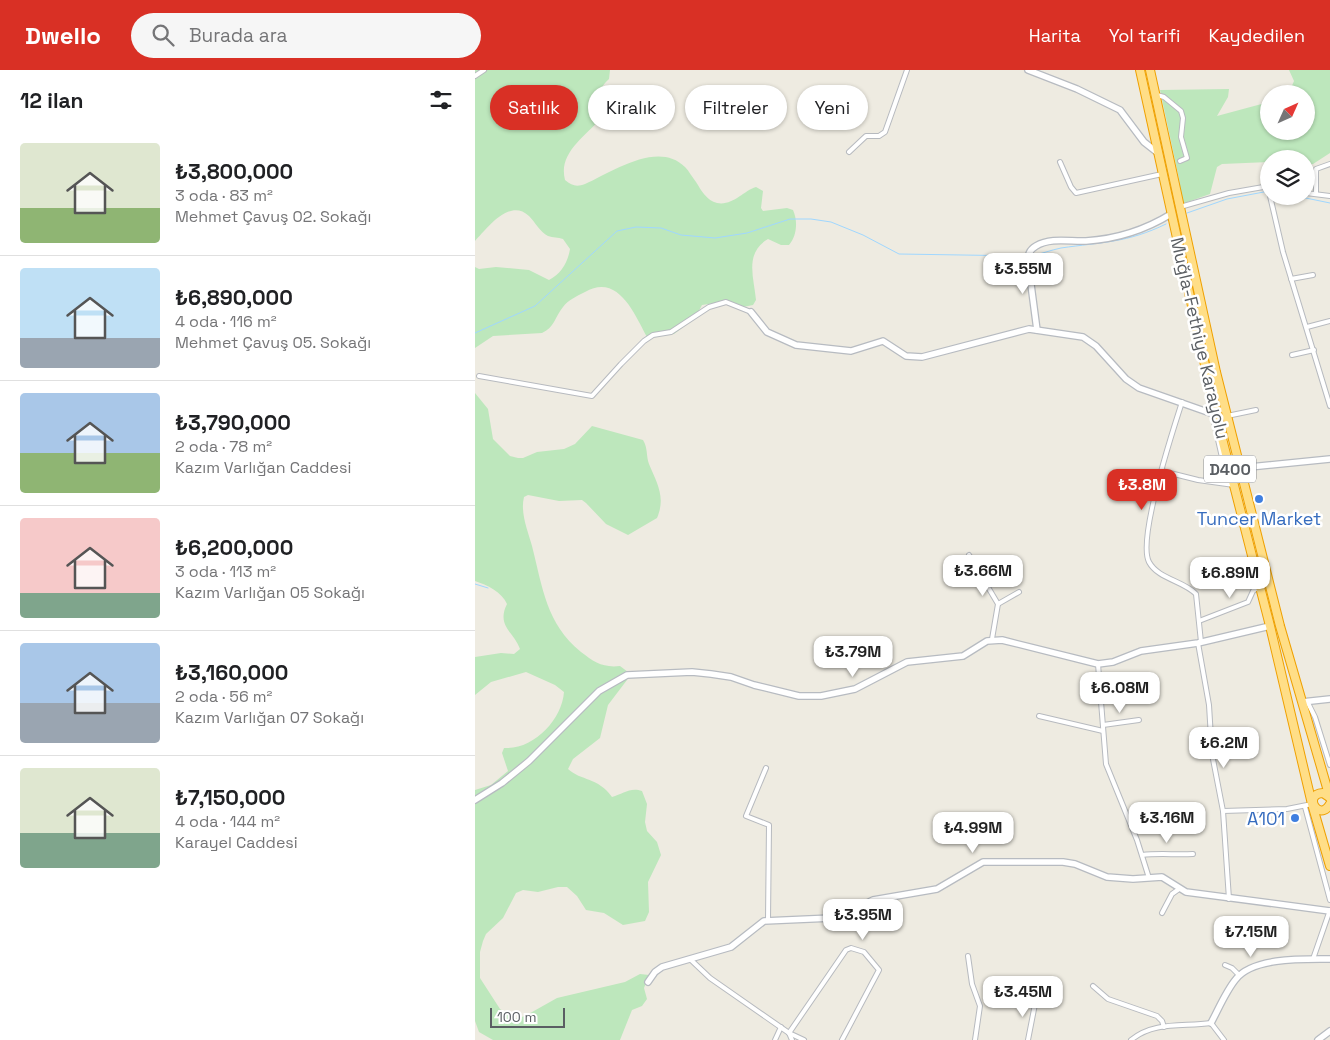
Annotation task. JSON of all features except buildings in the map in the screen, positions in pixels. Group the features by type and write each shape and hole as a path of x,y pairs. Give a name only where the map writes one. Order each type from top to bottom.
{"highway":[{"name":"Muğla-Fethiye Karayolu","path":"1140,70 1214,414 1270,626 1309,805 1330,866"},
{"name":"Muğla-Fethiye Karayolu","path":"1150,70 1227,416 1330,798"},
{"path":"1330,798 1320,792 1314,795 1309,805 1321,811 1327,809 1330,804"}],"street":[{"path":"475,76 484,70"},
{"path":"849,152 866,136 879,136 885,132 907,70"},
{"path":"1028,70 1077,89 1120,110 1143,142 1158,153"},
{"path":"1155,95 1164,98 1181,111 1183,118 1181,141 1187,158 1181,161"},
{"path":"1060,162 1071,187 1076,193 1162,174"},
{"path":"1330,164 1316,170 1316,194 1330,196"},
{"path":"1180,207 1229,193 1260,188"},
{"path":"1272,205 1291,279 1330,406"},
{"path":"1037,330 1029,257 1036,246 1053,241 1097,240 1141,230 1171,214"},
{"path":"1291,279 1313,275"},
{"path":"479,376 592,396 644,341 653,335 671,332 709,306 726,302 751,312 767,332 796,345 851,351 883,342 912,358 1022,330 1037,330 1087,338 1117,370 1139,388 1214,414"},
{"path":"1307,327 1330,322"},
{"path":"1292,355 1314,350"},
{"path":"1182,402 1162,471 1148,532 1149,562 1165,576 1194,592 1197,598 1199,643 1209,705 1212,754 1223,811 1229,899"},
{"path":"1227,416 1256,410"},
{"path":"1240,468 1330,459"},
{"path":"1162,471 1198,480 1231,484"},
{"path":"969,555 998,604 992,640"},
{"path":"1199,621 1248,602 1253,591 1260,586"},
{"path":"998,604 1019,592"},
{"path":"475,800 502,783 529,761 599,691 627,676 692,672 731,677 754,685 799,696 821,696 855,689 907,662 963,656 992,640 1002,640 1098,664 1113,662 1141,651 1199,643 1270,626"},
{"path":"1098,664 1105,764 1142,854 1149,878"},
{"path":"1330,699 1304,702 1315,717 1330,765"},
{"path":"1039,716 1103,731"},
{"path":"1103,725 1139,720"},
{"path":"766,768 747,816 769,825 768,920"},
{"path":"1223,811 1309,805 1330,900"},
{"path":"1142,854 1193,854"},
{"path":"649,982 655,972 662,967 731,947 768,920 832,918 873,900 932,891 948,884 983,862 1063,862 1075,864 1107,877 1133,879 1161,876 1186,892 1330,911 1313,959"},
{"path":"1161,913 1172,894 1179,888"},
{"path":"789,1033 845,950 851,948 864,952 879,970 843,1040"},
{"path":"968,956 972,984 981,1006 975,1040"},
{"path":"1211,1023 1239,975 1264,964 1330,959"},
{"path":"690,960 710,978 789,1033 804,1040"},
{"path":"1225,965 1232,968 1239,975"},
{"path":"1093,986 1108,998 1157,1016 1163,1021 1164,1027"},
{"path":"1028,1040 1036,999"},
{"path":"1131,1040 1145,1030 1211,1023"},
{"path":"1211,1023 1224,1040"},
{"path":"775,1040 781,1027"},
{"path":"1318,1040 1330,1031"},
{"path":"789,1033 792,1040"}],"green space":[{"path":"475,70 610,70 609,79 603,85 588,85 589,130 574,146 565,162 565,180 572,185 585,184 635,161 649,157 662,157 674,159 685,167 705,195 713,202 728,202 756,187 763,191 761,208 763,211 787,208 793,210 796,219 794,237 789,245 781,245 768,239 756,251 752,267 756,300 753,305 743,307 728,301 702,305 695,318 674,334 647,337 623,298 607,288 597,287 567,302 552,325 542,333 493,336 475,348 475,267 479,269 496,267 529,270 549,280 563,267 570,249 563,239 548,236 529,216 521,211 514,210 499,217 475,241"},
{"path":"1289,70 1330,70 1330,153 1315,163 1315,150 1260,150 1260,162 1222,164 1217,167 1210,194 1182,204 1179,179 1160,90 1229,89 1228,97 1217,116 1260,104 1260,140 1315,140 1315,85 1292,85 1294,81"},
{"path":"475,393 488,409 493,439 510,456 523,458 537,452 564,449 575,444 592,426 643,440 649,464 661,497 657,518 628,535 606,524 582,500 559,501 528,495 524,497 523,503 525,522 543,591 547,604 560,629 569,641 590,659 599,664 620,666 628,672 627,680 608,705 600,738 573,759 568,769 578,776 601,786 612,797 630,790 642,791 647,804 645,822 647,831 657,842 661,855 648,882 649,912 645,921 623,925 604,913 586,910 577,896 567,887 558,887 538,892 523,890 516,893 503,918 486,934 480,952 480,978 500,1009 514,1019 525,1016 557,998 625,982 640,974 649,975 644,988 647,999 642,1006 632,1010 620,1040 493,1040 479,1032 475,1021 475,790 491,785 508,771 502,753 504,748 515,747 535,739 552,723 562,703 564,692 555,685 526,672 491,682 475,695 475,657 501,653 514,654 520,649 505,623 504,612 507,604 505,600 494,590 475,581"}],"waterway":[{"path":"1187,213 1227,199 1260,193"},
{"path":"1315,200 1330,203"},
{"path":"475,333 535,306 617,231 636,227 661,228 681,235 715,238 747,233 790,219 811,219 831,222 863,235 899,254 1025,256"},
{"path":"1031,256 1061,248 1102,243 1139,235 1166,224"},
{"path":"475,584 488,588"}],"place":[{"name":"Tuncer Market","path":"1259,499"},
{"name":"A101","path":"1295,818"}]}
